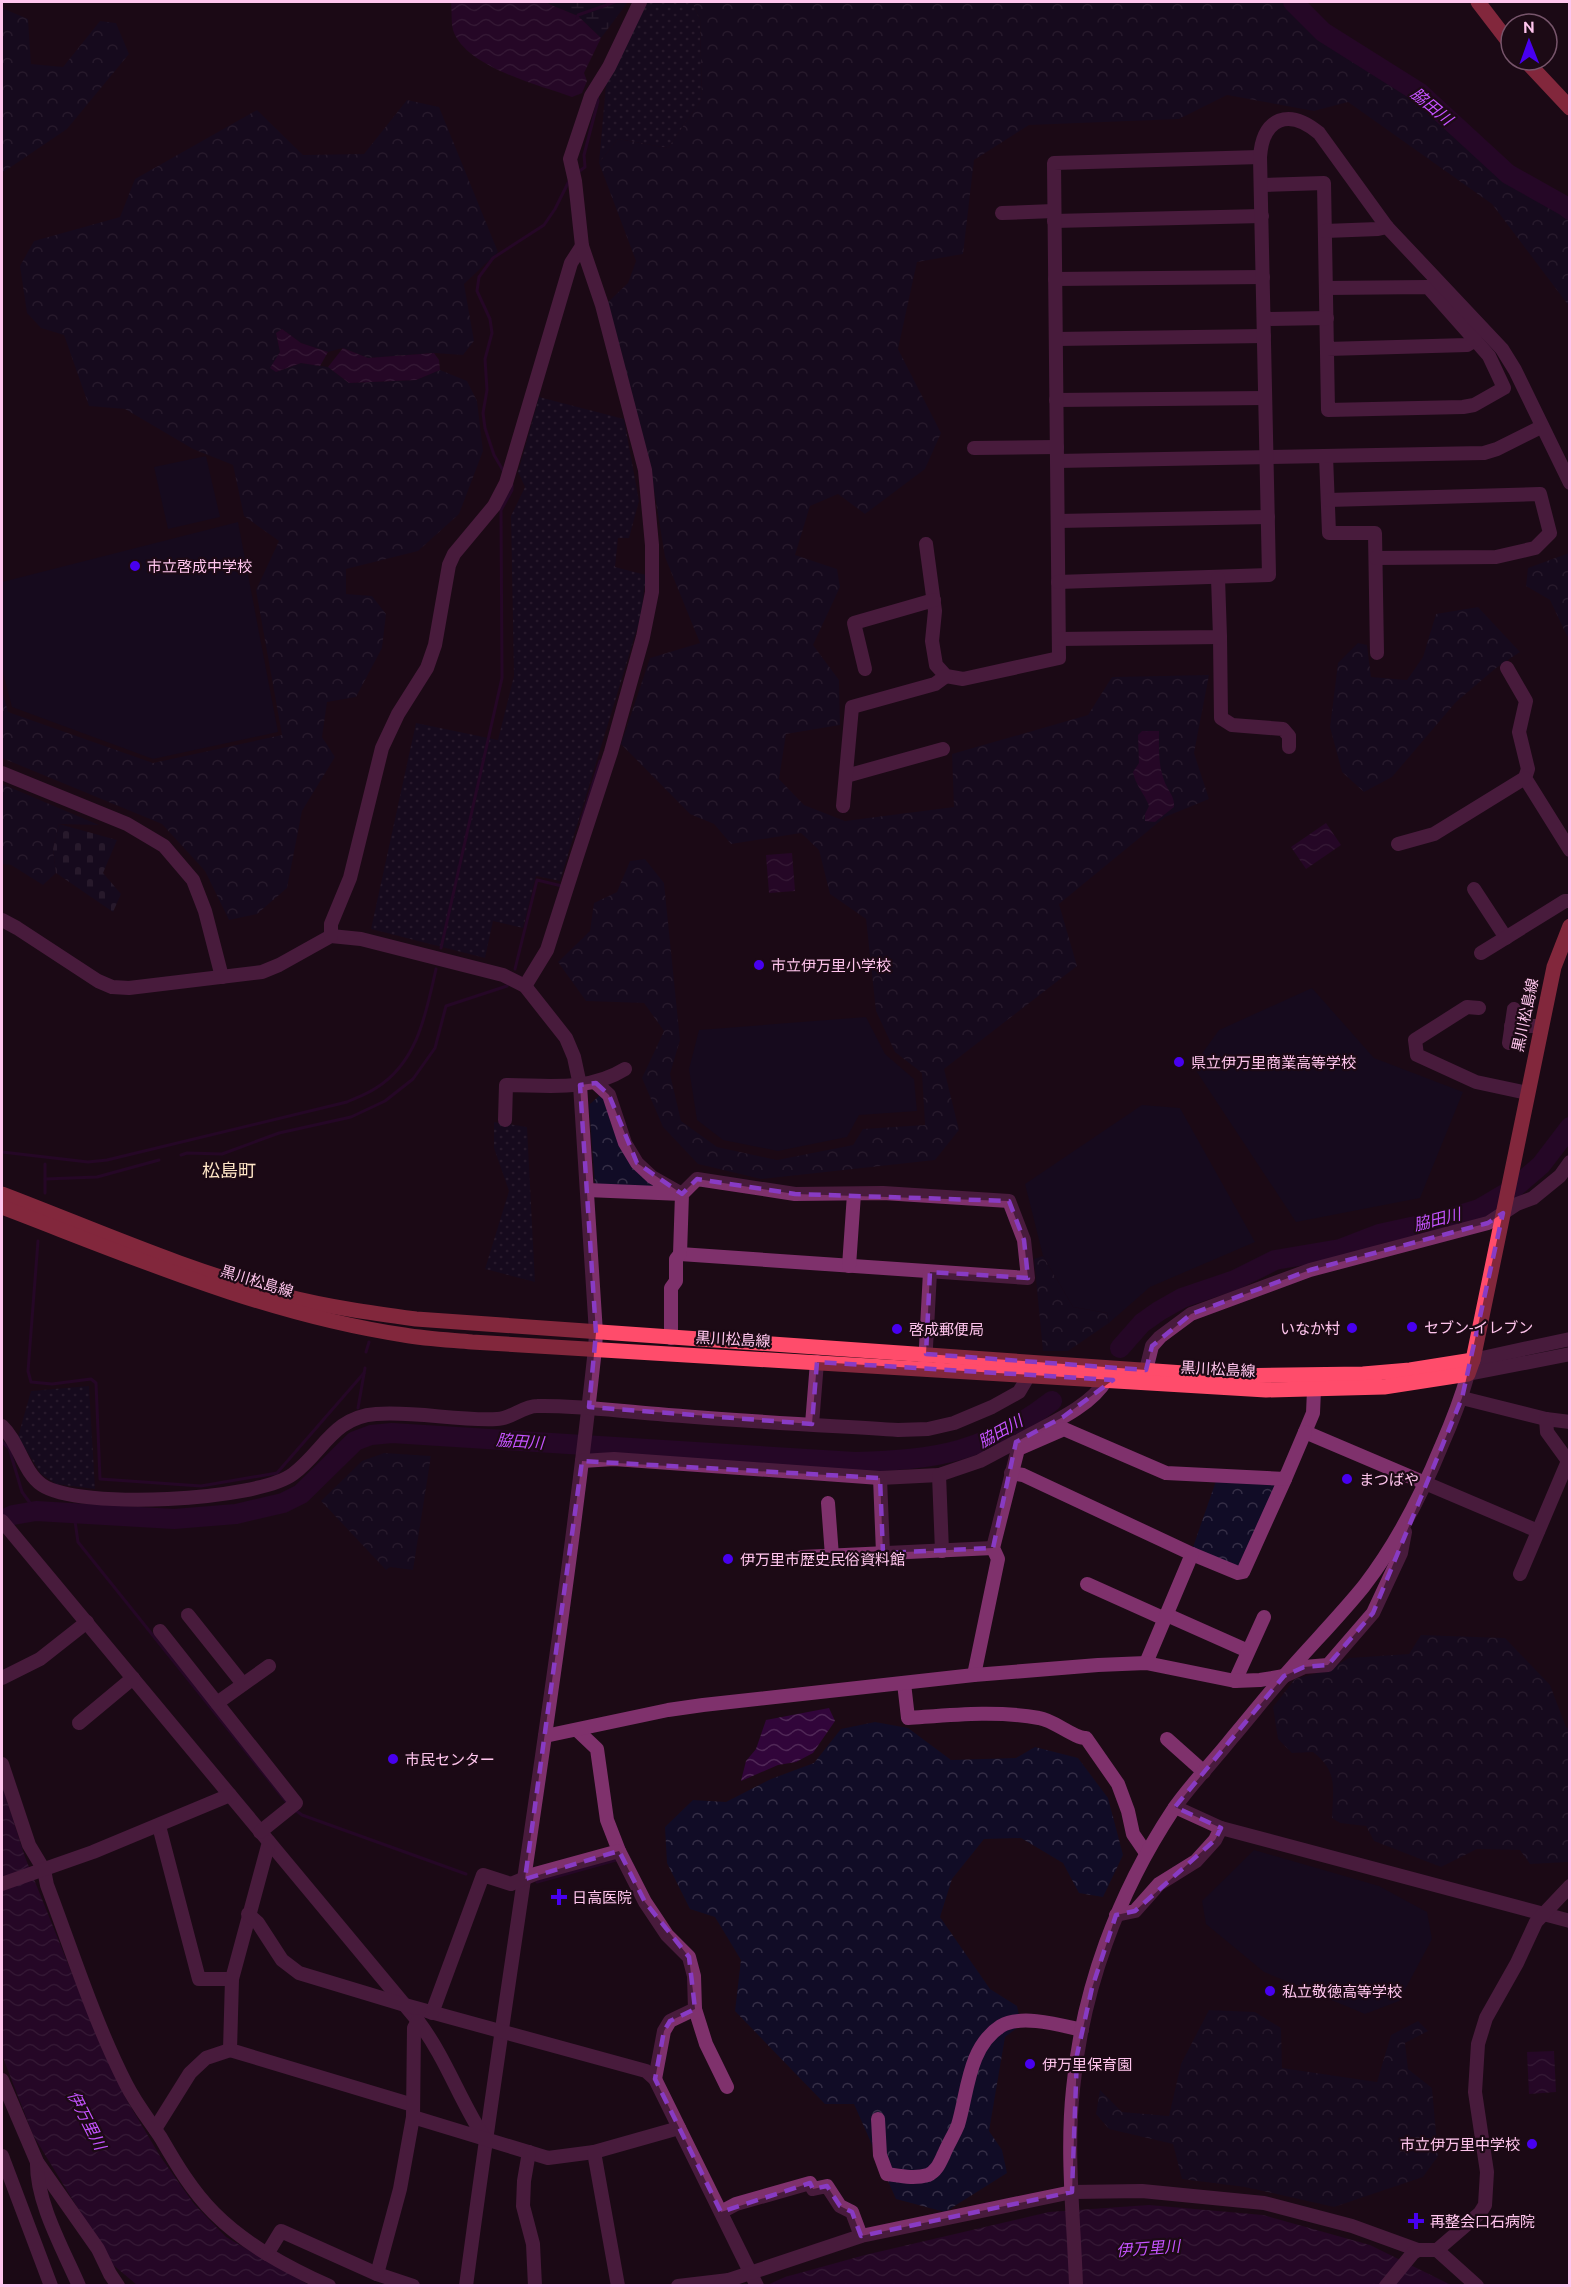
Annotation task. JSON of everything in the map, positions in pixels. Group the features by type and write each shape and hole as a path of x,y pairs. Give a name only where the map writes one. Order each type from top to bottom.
{"main road":[{"path":"1478,2 1499,29"},
{"path":"1536,72 1569,108"},
{"name":"黒川松島線","path":"1470,1367 1554,967 1569,926"},
{"name":"黒川松島線","path":"2,1194 211,1273 285,1296 344,1309 416,1319 671,1338 926,1361 1029,1375 1266,1390 1384,1387 1470,1367"},
{"name":"黒川松島線","path":"2,1208 269,1305 331,1321 405,1335 816,1362 926,1361 1146,1370 1227,1376 1374,1373 1470,1367"}],"street":[{"path":"525,986 547,950 564,898 611,752 643,637 652,592 652,545 645,470 605,316 582,246 570,159 592,93 609,67 640,2"},
{"path":"1058,582 1269,575 1260,157 1266,130 1274,122 1296,119 1309,124 1319,133 1335,152 1387,227 1502,349 1515,370 1569,483"},
{"path":"926,544 934,600 936,665 946,675 963,679 1059,658 1054,163 1260,157"},
{"path":"1261,185 1324,183 1328,410 1463,407 1474,405 1504,388 1489,356 1428,287 1326,288"},
{"path":"1002,213 1054,216 1262,216"},
{"path":"1325,231 1387,227"},
{"path":"331,936 331,924 350,878 382,748 398,714 427,669 435,645 449,565 454,554 494,506 508,477 568,273 582,246"},
{"path":"1055,279 1263,277"},
{"path":"1264,319 1326,318"},
{"path":"1056,339 1264,336"},
{"path":"1327,349 1467,345 1475,340"},
{"path":"1056,400 1265,398"},
{"path":"974,448 1057,454 1266,457 1484,453 1541,427"},
{"path":"1326,456 1329,533 1375,533 1377,653"},
{"path":"1328,500 1540,494 1550,533 1535,548 1496,557 1376,558"},
{"path":"1058,521 1268,517"},
{"path":"1218,578 1221,717 1232,725 1283,729 1289,736 1289,747"},
{"path":"865,669 854,623 934,600"},
{"path":"1059,639 1220,638"},
{"path":"1398,844 1434,834 1525,778 1528,770 1519,732 1526,701 1507,668"},
{"path":"843,806 852,708 936,684 946,675"},
{"path":"846,776 943,749"},
{"path":"2,773 127,825 165,846 193,880 205,911 222,977"},
{"path":"1525,778 1569,850"},
{"path":"1474,889 1506,938"},
{"path":"1481,953 1565,901 1569,902"},
{"path":"2,920 98,981 112,987 129,988 262,972 331,936 361,939 503,975 525,986 566,1038 574,1057 580,1085 596,1333 595,1349 545,1736 465,2286"},
{"path":"1479,1008 1467,1007 1415,1040 1417,1055 1476,1082 1527,1093"},
{"path":"1509,1043 1514,1009"},
{"path":"1512,1026 1541,1026"},
{"path":"505,1120 506,1085 596,1083 625,1069"},
{"path":"596,1083 609,1095 625,1143 638,1163 652,1178 682,1194"},
{"path":"1146,1370 1152,1346 1160,1337 1191,1314 1310,1270 1488,1223 1517,1204 1533,1198 1560,1176 1569,1162"},
{"path":"671,1338 671,1288 676,1281 676,1259 680,1254 682,1194 697,1179 795,1194 884,1193 1010,1201 1024,1240 1028,1278 680,1254"},
{"path":"586,1190 682,1194"},
{"path":"849,1266 854,1194"},
{"path":"926,1361 930,1272"},
{"path":"1470,1367 1569,1339"},
{"path":"1470,1367 1569,1354"},
{"path":"812,1424 816,1362"},
{"path":"1076,2286 1072,2196 1072,2092 1082,2030 1092,1988 1116,1915 1146,1853 1175,1808 1284,1676 1329,1628 1365,1584 1406,1526 1462,1398 1470,1367"},
{"path":"2,1426 9,1433 33,1476 42,1485 62,1493 91,1497 169,1499 239,1492 280,1480 293,1474 338,1428 357,1417 377,1414 500,1419 533,1406 589,1407 657,1414 898,1430 928,1429 954,1423 992,1407 1019,1392 1029,1375"},
{"path":"974,1675 998,1559 993,1548 1017,1446 1063,1417 1101,1389 1106,1380"},
{"path":"1011,1473 1023,1476 1192,1554 1238,1573 1243,1572 1313,1413 1314,1390"},
{"path":"1462,1398 1546,1419 1569,1422"},
{"path":"1520,1574 1568,1461 1547,1432 1546,1419"},
{"path":"582,1461 614,1460 880,1478 939,1474 1064,1430 1166,1473 1285,1479"},
{"path":"1305,1432 1425,1485 1438,1488 1538,1531"},
{"path":"939,1474 942,1551"},
{"path":"880,1478 883,1553"},
{"path":"828,1503 832,1556"},
{"path":"2,1521 8,1537 87,1622 418,2021 434,2042 455,2081 468,2113 485,2139"},
{"path":"545,1736 703,1704 974,1675 1098,1665 1146,1664 1235,1681 1284,1676 1304,1667 1328,1665 1373,1613 1401,1553 1406,1526"},
{"path":"802,1557 993,1548"},
{"path":"1146,1664 1192,1554"},
{"path":"1087,1584 1248,1651"},
{"path":"188,1615 243,1684"},
{"path":"1235,1681 1264,1617"},
{"path":"2,1678 40,1659 87,1622"},
{"path":"160,1631 217,1703 292,1807 264,1837 232,1979 230,2050"},
{"path":"217,1703 269,1666"},
{"path":"79,1723 133,1678"},
{"path":"904,1683 908,1718 975,1714 1024,1715 1043,1718 1066,1728 1081,1738 1086,1738 1118,1784 1128,1811 1133,1834 1146,1853"},
{"path":"578,1731 597,1749 607,1820 619,1851 645,1902 661,1927 689,1957 694,1976 695,2009 706,2044 727,2087"},
{"path":"1167,1739 1204,1772"},
{"path":"2,1764 29,1845 126,2084 192,2186 213,2212 242,2237 303,2280 329,2286"},
{"path":"2,1884 159,1826 230,1796"},
{"path":"1175,1808 1221,1828 1569,1921"},
{"path":"159,1826 199,1978 232,1979"},
{"path":"1116,1915 1135,1911 1159,1884 1196,1861 1215,1840 1221,1828"},
{"path":"432,2013 483,1875 511,1884 535,1874 619,1851"},
{"path":"678,2286 754,2279 861,2236 1072,2196 1142,2191 1264,2203 1352,2226 1416,2252 1437,2250 1480,2213 1485,2205 1487,2172 1475,2092 1478,2044 1486,2018 1517,1963 1536,1922 1569,1886"},
{"path":"248,1914 258,1923 282,1960 299,1972 432,2013 646,2071 655,2079 754,2279"},
{"path":"655,2079 663,2031 670,2021 695,2009"},
{"path":"377,2274 400,2188 413,2111 414,2028 418,2021"},
{"path":"878,2119 880,2155 887,2174 908,2178 928,2175 936,2170 957,2127 974,2060 984,2041 1002,2026 1016,2022 1044,2022 1082,2030"},
{"path":"155,2129 190,2073 206,2058 230,2050 413,2111 485,2139 548,2158 594,2152 679,2128"},
{"path":"2,2080 37,2162 98,2249 118,2286"},
{"path":"529,2152 523,2206 533,2244 536,2286"},
{"path":"594,2152 618,2286"},
{"path":"2,2156 51,2286"},
{"path":"37,2162 37,2176 45,2205 79,2286"},
{"path":"721,2212 736,2204 810,2183 813,2189 827,2186 840,2206 852,2212 861,2236"},
{"path":"267,2254 281,2231 377,2274 413,2286"},
{"path":"1437,2250 1478,2286"},
{"path":"1386,2286 1416,2252"}],"highlighted area":[{"path":"596,1083 609,1095 637,1163 682,1194 697,1179 795,1194 1009,1201 1024,1240 1028,1278 930,1272 926,1354 1146,1370 1152,1346 1191,1314 1310,1270 1488,1223 1503,1213 1462,1398 1373,1613 1328,1665 1304,1667 1284,1676 1175,1807 1221,1828 1215,1840 1135,1911 1116,1915 1092,1988 1077,2055 1072,2192 861,2236 852,2212 840,2206 827,2186 813,2189 810,2183 721,2212 655,2079 664,2031 670,2021 695,2009 689,1957 645,1902 619,1851 525,1879 582,1461 880,1478 883,1553 993,1548 1016,1442 1063,1417 1113,1380 817,1362 812,1424 589,1407 596,1333 580,1085"}],"green space":[{"path":"544,2 628,2 601,38 578,16"},
{"path":"646,2 692,2 700,19 702,99 668,148 618,139 599,163 606,85"},
{"path":"692,2 1288,2 1315,31 1416,96 1506,177 1569,215 1569,306 1492,204 1348,102 1314,111 1227,95 1179,119 1029,125 974,160 963,254 917,262 898,349 941,433 925,469 865,514 838,494 810,506 795,555 837,569 840,587 813,645 839,680 840,725 786,734 779,779 804,805 845,821 954,807 952,754 1088,715 1112,677 1209,675 1194,753 1209,799 1165,817 1059,904 1077,966 944,1069 959,1130 935,1160 761,1179 698,1164 663,1127 642,1078 664,1031 644,1003 586,1001 558,962 590,931 594,903 617,892 630,861 645,859 664,883 680,1040 670,1074 681,1121 717,1147 777,1160 853,1145 863,1129 925,1125 922,1073 895,1052 876,1011 866,919 830,894 819,850 801,833 731,844 714,824 690,814 621,744 650,658 700,643 665,557 650,466 607,303 628,283 636,261 599,163 618,139 668,148 702,99 700,19"},
{"path":"2,8 28,19 31,64 63,67 100,21 116,23 129,54 67,129 2,173"},
{"path":"407,100 439,107 498,252 464,284 474,341 463,355 434,353 368,358 343,348 328,352 301,343 282,329 276,333 280,352 276,372 301,363 328,367 349,383 416,380 440,370 467,381 477,401 483,451 459,514 418,551 346,569 346,594 372,596 386,614 382,648 356,697 327,702 322,737 335,757 302,811 287,888 257,914 229,920 205,871 162,824 2,758 2,690 8,712 153,763 282,735 256,590 279,541 244,516 233,465 193,449 125,409 89,406 64,335 41,328 27,313 20,266 34,241 120,217 135,179 257,110 303,155 364,154"},
{"path":"539,397 624,419 639,501 629,538 618,538 615,567 646,575 641,616 560,881 536,876 523,928 493,921 485,958 371,929 416,723 498,740 514,676 511,516 525,487 518,472"},
{"path":"206,456 220,517 168,529 154,467"},
{"path":"238,522 278,732 153,759 12,707 2,669 2,582"},
{"path":"1570,553 1569,637 1550,600 1526,586 1528,568"},
{"path":"1478,607 1520,652 1496,668 1456,702 1392,777 1364,792 1342,772 1330,727 1338,663 1358,643 1367,645 1371,677 1407,680 1423,657 1436,614"},
{"path":"2,784 99,825 59,824 53,849 56,873 43,885 11,865 2,864"},
{"path":"59,824 117,840 103,873 121,894 113,912 56,873 53,849"},
{"path":"1312,988 1374,1058 1463,1092 1420,1198 1296,1222 1193,1066 1219,1030"},
{"path":"866,1017 885,1054 914,1079 917,1111 859,1115 847,1137 778,1151 723,1140 697,1120 689,1069 699,1030"},
{"path":"599,1096 605,1097 660,1189 595,1184 589,1105"},
{"path":"1142,1105 1180,1108 1255,1242 1150,1287 1109,1323 1107,1313 1073,1307 1043,1256 1025,1184"},
{"path":"494,1122 527,1127 535,1282 485,1269 509,1191 494,1148"},
{"path":"1043,1256 1073,1307 1107,1313 1109,1323 1068,1351 1043,1351 1034,1259"},
{"path":"89,1386 95,1489 56,1484 41,1474 18,1437 31,1391"},
{"path":"384,1453 431,1456 413,1570 390,1567 386,1570 321,1501 362,1461"},
{"path":"1216,1481 1278,1483 1240,1569 1192,1550"},
{"path":"1421,1635 1505,1638 1550,1685 1566,1727 1569,1729 1569,1862 1530,1864 1520,1850 1477,1849 1441,1867 1374,1841 1366,1826 1340,1823 1332,1818 1332,1781 1327,1766 1321,1759 1313,1752 1292,1753 1278,1739 1273,1707 1295,1679 1328,1670 1349,1658 1409,1654"},
{"path":"875,1722 908,1728 951,1760 1016,1758 1035,1747 1078,1758 1108,1798 1123,1855 1103,1897 1079,1893 1063,1863 1021,1838 984,1839 952,1879 940,1917 990,1989 1017,2006 1021,2025 1005,2037 989,2131 1002,2150 1007,2173 945,2212 896,2199 854,2104 825,2104 735,2011 741,1960 715,1917 690,1909 667,1863 665,1827 693,1800 726,1802 771,1779 814,1763 841,1729"},
{"path":"1254,1850 1379,1886 1427,1912 1432,1939 1399,2001 1365,2014 1264,1972 1206,1924 1202,1901"},
{"path":"1209,2010 1255,2012 1281,2028 1282,2068 1377,2082 1391,2035 1418,2021 1428,2031 1405,2043 1408,2069 1432,2088 1438,2156 1423,2177 1334,2207 1245,2187 1182,2179 1173,2144 1109,2129 1096,2114 1100,2090 1122,2112 1169,2116 1181,2064"}],"water":[{"path":"451,2 544,2 578,16 601,38 584,73 587,81 582,93 572,97 541,87 505,73 472,54 460,43 453,30"},
{"path":"282,329 301,343 328,352 320,366 301,363 276,372 270,368 280,352 276,333"},
{"path":"343,348 368,358 434,353 439,360 440,370 416,380 349,383 328,367"},
{"path":"1142,731 1159,731 1161,768 1165,784 1174,803 1174,807 1155,822 1145,821 1145,814 1149,806 1133,772 1139,763 1138,735"},
{"path":"1326,823 1341,845 1306,869 1291,847"},
{"path":"792,853 795,891 769,893 766,855"},
{"path":"829,1708 835,1721 813,1753 796,1762 778,1765 741,1781 746,1761 756,1749 766,1720"},
{"name":"伊万里川","path":"2,1785 25,1857 98,2038 125,2097 160,2156 194,2204 226,2237 309,2285 137,2285 112,2264 33,2135 2,2055"},
{"path":"1554,2051 1556,2092 1529,2094 1527,2052"},
{"name":"伊万里川","path":"1149,2205 1263,2215 1370,2245 1451,2285 765,2286 785,2277 865,2255 1049,2212"}],"waterway":[{"path":"577,19 578,15 615,2"},
{"name":"脇田川","path":"1293,2 1323,32 1420,93 1508,174 1570,210"},
{"path":"577,173 585,167 584,155 598,101 597,96"},
{"path":"504,472 494,455 485,428 483,413 487,390 485,359 492,333 490,319 477,291 479,277 493,258 544,225 570,179"},
{"path":"441,948 502,678 501,510 512,490 512,485"},
{"path":"581,822 600,761"},
{"path":"515,969 537,880 562,886 563,883"},
{"path":"2,1152 88,1162 107,1160 347,1102 376,1088 402,1065 411,1051 424,1019 436,969"},
{"path":"181,1155 187,1153 222,1154 279,1133 351,1117 385,1101 413,1079 435,1048 446,1006 507,986"},
{"name":"脇田川","path":"1120,1348 1142,1323 1159,1311 1182,1298 1235,1280 1275,1260 1340,1249 1379,1234 1443,1220 1479,1209 1513,1189 1541,1165 1570,1127"},
{"path":"45,1179 97,1177 159,1160"},
{"path":"45,1164 45,1193"},
{"path":"38,1241 28,1371 31,1382 52,1384 91,1379 96,1383 100,1479 201,1486 277,1473 364,1373"},
{"path":"366,1352 369,1342"},
{"path":"358,1408 365,1368"},
{"name":"脇田川","path":"2,1520 13,1515 36,1511 174,1519 236,1514 283,1503 301,1494 355,1441 371,1435 392,1433 855,1462 884,1461 911,1459 960,1450 1005,1432 1052,1401"},
{"path":"2,1442 9,1448 22,1492 36,1511"},
{"path":"74,1514 78,1542 289,1805"},
{"path":"294,1809 302,1815 466,1874"},
{"path":"537,1882 616,1860"}],"place":[{"name":"市立啓成中学校","path":"135,566"},
{"name":"市立伊万里小学校","path":"759,965"},
{"name":"県立伊万里商業高等学校","path":"1179,1062"},
{"name":"セブン-イレブン","path":"1412,1327"},
{"name":"いなか村","path":"1352,1328"},
{"name":"啓成郵便局","path":"897,1329"},
{"name":"まつばや","path":"1347,1479"},
{"name":"伊万里市歴史民俗資料館","path":"728,1559"},
{"name":"市民センター","path":"393,1759"},
{"name":"日高医院","path":"559,1897"},
{"name":"私立敬徳高等学校","path":"1270,1991"},
{"name":"伊万里保育園","path":"1030,2064"},
{"name":"市立伊万里中学校","path":"1532,2144"},
{"name":"再整会口石病院","path":"1416,2221"}],"district":[{"name":"松島町","path":"229,1170"}]}
